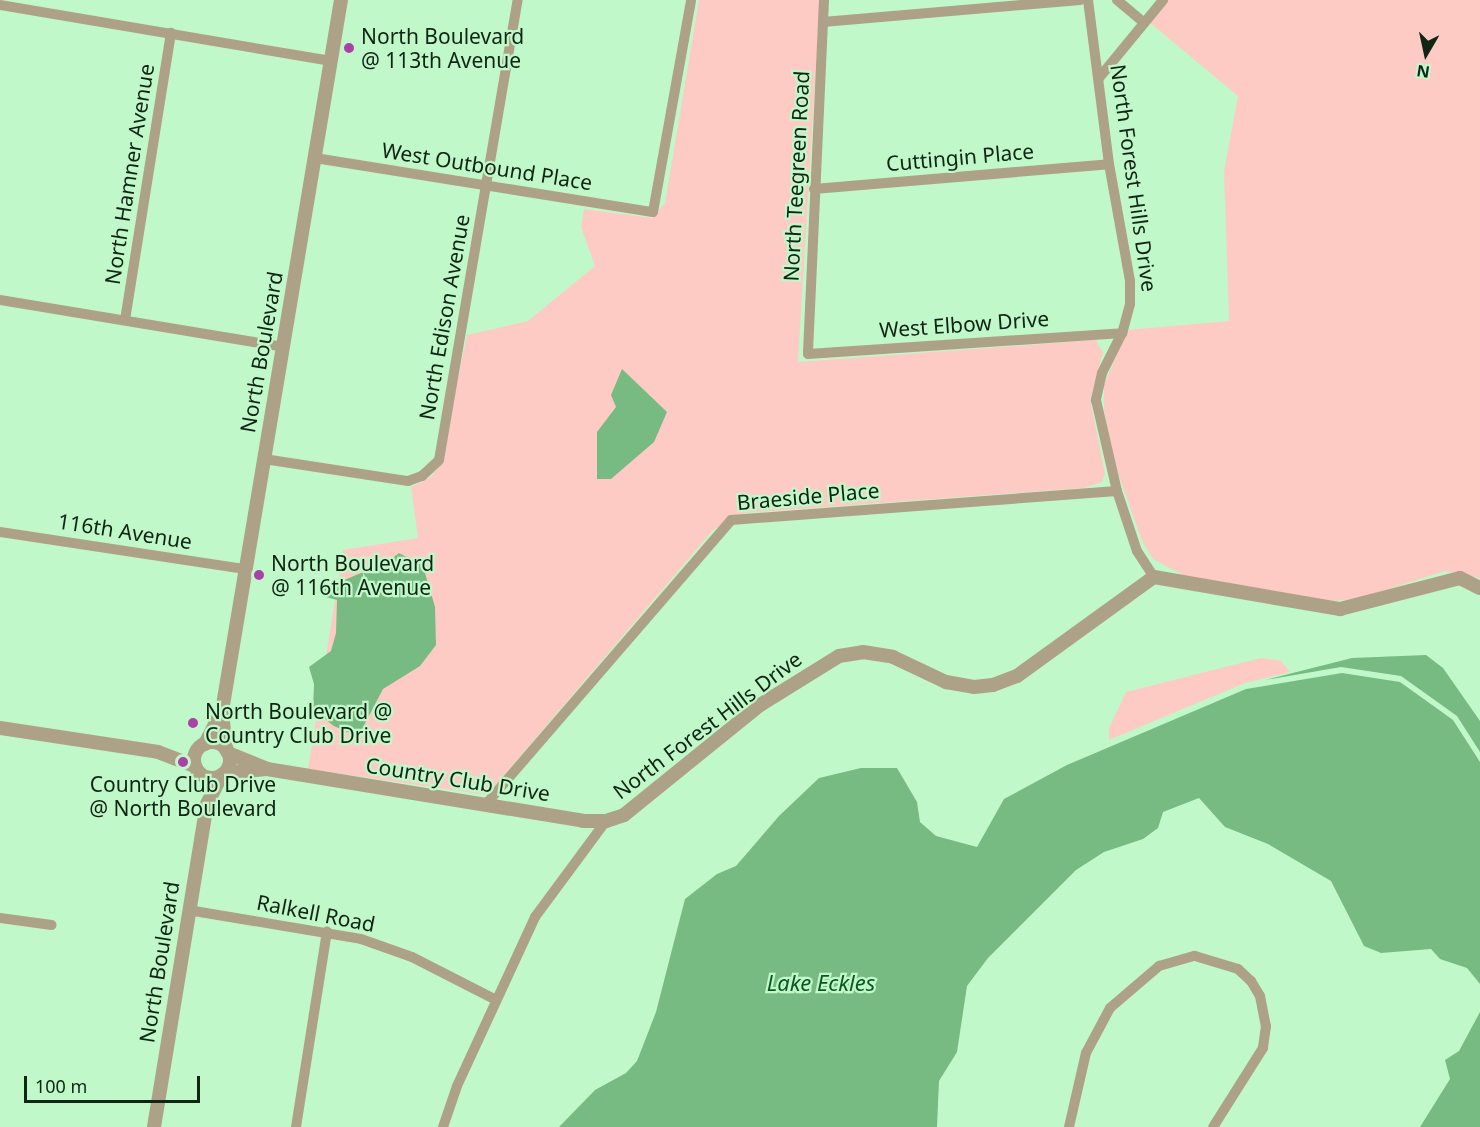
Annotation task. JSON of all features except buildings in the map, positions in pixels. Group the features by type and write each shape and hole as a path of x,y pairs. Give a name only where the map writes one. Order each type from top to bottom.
{"street":[{"name":"North Boulevard","path":"227,752 222,711 341,0"},
{"name":"North Edison Avenue","path":"264,459 408,481 422,476 439,460 518,0"},
{"name":"West Outbound Place","path":"315,158 653,212 691,0"},
{"name":"North Teegreen Road","path":"808,354 824,0"},
{"path":"823,22 1080,0"},
{"name":"North Forest Hills Drive","path":"443,1127 496,1000 535,917 606,821 624,815 760,705 839,656 863,652 893,657 946,682 974,687 993,685 1017,676 1154,577 1137,551 1117,491 1096,400 1102,372 1122,333 1130,304 1130,281 1109,164 1088,0"},
{"path":"1117,0 1144,23"},
{"path":"1099,78 1163,0"},
{"path":"0,4 331,60"},
{"name":"North Hamner Avenue","path":"125,320 171,33"},
{"name":"Cuttingin Place","path":"814,189 1109,164"},
{"path":"0,300 283,346"},
{"name":"West Elbow Drive","path":"808,354 1122,333"},
{"name":"Braeside Place","path":"487,803 731,520 1117,491"},
{"name":"116th Avenue","path":"0,532 245,569"},
{"path":"1154,577 1341,609 1460,578 1480,588"},
{"name":"North Boulevard","path":"202,747 222,711"},
{"path":"0,728 158,752 197,769 210,778 223,774 229,764 227,752 218,743 158,752"},
{"path":"197,769 202,747"},
{"name":"Country Club Drive","path":"227,752 267,769 487,803 583,821 606,821"},
{"name":"North Boulevard","path":"197,769 207,804"},
{"name":"Country Club Drive","path":"223,774 267,769"},
{"name":"North Boulevard","path":"154,1127 207,804 223,774"},
{"name":"Ralkell Road","path":"188,910 327,931 412,957 496,1000"},
{"path":"0,918 52,925"},
{"path":"296,1127 327,931"},
{"path":"1069,1127 1086,1053 1110,1008 1159,966 1196,956 1238,969 1251,981 1260,996 1266,1026 1263,1048 1213,1127"}],"shaded area":[{"path":"699,0 820,0 798,362 1096,340 1103,353 1090,399 1105,474 1102,482 1084,488 744,513 713,530 487,795 308,769 343,550 418,538 411,487 431,477 440,465 467,335 528,321 595,266 581,227 584,209 652,218 665,203"},
{"path":"1168,0 1480,0 1480,578 1445,571 1360,598 1335,601 1295,597 1194,581 1153,559 1143,543 1114,462 1104,411 1104,385 1127,330 1229,321 1224,171 1238,96 1149,22"},
{"path":"1261,658 1281,661 1290,672 1245,683 1109,740 1109,728 1126,692"}],"water":[{"path":"622,369 667,412 654,442 611,479 597,479 597,432 616,407 611,395"},
{"path":"399,553 423,566 435,607 436,645 420,666 383,689 360,733 354,735 334,726 313,710 314,684 309,667 331,651 336,633 337,600 326,597 323,589 361,573 375,572"},
{"path":"1426,655 1443,668 1480,721 1480,752 1457,716 1401,676 1341,667 1265,680 1352,658"},
{"name":"Lake Eckles","path":"1342,673 1400,682 1453,720 1480,762 1480,984 1467,968 1440,959 1431,949 1381,953 1364,946 1331,881 1268,844 1225,827 1199,798 1163,812 1158,828 1143,839 1104,852 1076,870 988,958 967,986 957,1052 939,1081 937,1127 559,1127 595,1090 626,1073 637,1061 656,1012 685,899 717,874 736,866 779,816 819,778 861,768 897,768 917,802 920,822 936,836 977,847 1004,799 1067,765 1246,689"},
{"path":"1480,1012 1480,1127 1420,1127 1450,1079 1445,1060 1459,1051"}],"place":[{"name":"North Boulevard @ 113th Avenue","path":"349,48"},
{"name":"North Boulevard @ 116th Avenue","path":"259,575"},
{"name":"North Boulevard @ Country Club Drive","path":"193,723"},
{"name":"Country Club Drive @ North Boulevard","path":"183,762"}]}
